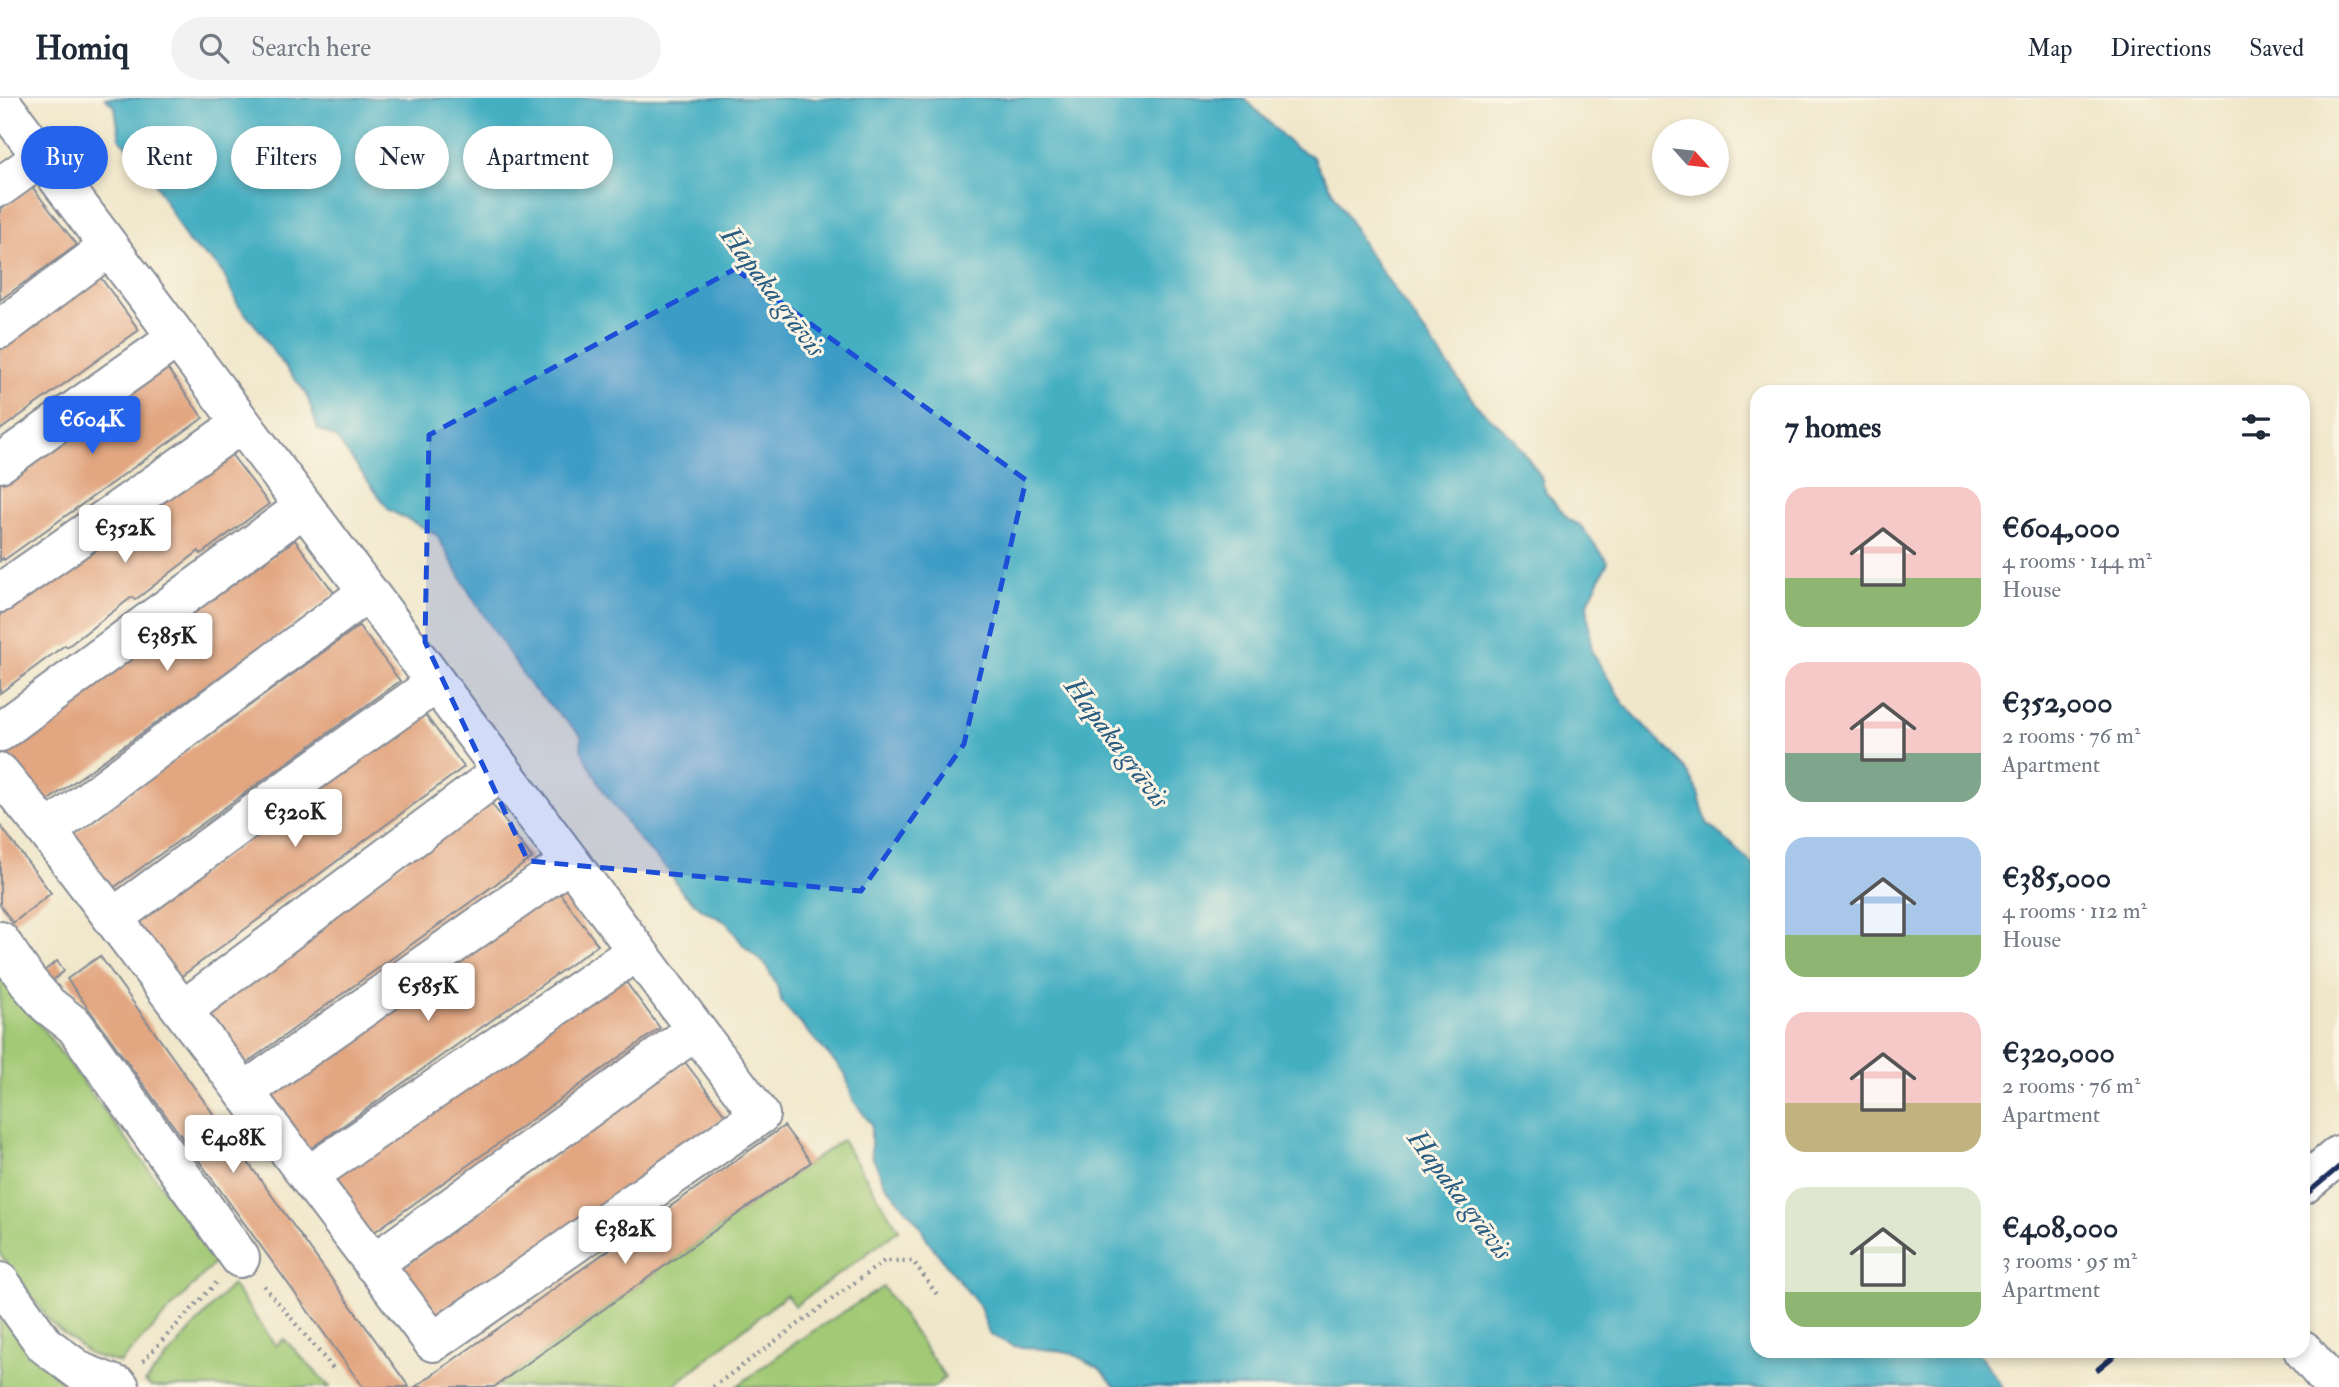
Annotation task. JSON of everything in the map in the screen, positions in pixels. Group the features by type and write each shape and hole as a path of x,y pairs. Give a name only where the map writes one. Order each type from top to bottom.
{"street":[{"path":"0,102 21,130"},
{"path":"0,187 21,172"},
{"path":"0,773 47,831 433,1342 760,1115 65,189"},
{"path":"0,329 109,247"},
{"path":"0,463 177,338"},
{"path":"0,593 241,424"},
{"path":"0,732 304,507"},
{"path":"47,831 368,592"},
{"path":"113,918 436,683"},
{"path":"183,1010 502,771"},
{"path":"244,1092 570,862"},
{"path":"0,941 28,982 48,1005 75,1026 240,1258"},
{"path":"308,1177 637,951"},
{"path":"373,1264 696,1030"},
{"path":"2310,1179 2339,1155"},
{"path":"0,1282 45,1345 81,1372 119,1386"},
{"path":"2310,1358 2334,1387"}],"path":[{"path":"119,1386 240,1258 336,1372"},
{"path":"713,1387 884,1261 913,1261 938,1296"}],"highlighted area":[{"path":"735,269 1026,480 964,744 861,891 528,861 425,642 429,435"}],"green space":[{"path":"0,972 217,1260 120,1363 91,1355 52,1324 0,1254"},
{"path":"842,1140 899,1230 795,1306 786,1295 672,1387 494,1387"},
{"path":"232,1284 276,1346 284,1339 330,1387 151,1387 145,1382"},
{"path":"883,1287 945,1377 935,1387 736,1387 799,1340"},
{"path":"0,1306 69,1387 0,1387"}],"water":[{"name":"Hapaka grāvis","path":"105,98 1244,98 1294,147 1312,156 1368,252 1477,406 1514,439 1540,475 1546,493 1569,520 1581,526 1608,562 1587,604 1592,652 1625,706 1684,766 1696,787 1707,823 1750,862 1750,1358 1982,1358 2003,1387 1116,1387 1099,1368 1069,1352 1013,1346 989,1334 980,1307 930,1244 918,1223 885,1184 871,1154 871,1124 853,1100 845,1073 782,1003 777,986 765,964 744,946 726,922 703,910 682,892 669,871 640,841 604,792 581,750 581,735 531,687 472,597 436,534 389,510 336,438 318,429 306,393 238,305 224,275 215,263 188,242 158,189 217,189 217,126 122,126 122,142 115,107"}],"building":[{"path":"29,189 34,189 77,245 0,300 0,210"},
{"path":"98,274 139,330 0,430 0,344"},
{"path":"162,361 203,418 0,561 0,480"},
{"path":"228,450 269,504 201,554 199,551 135,600 132,597 67,647 65,645 0,693 0,609"},
{"path":"295,540 335,594 39,807 0,752"},
{"path":"359,626 400,681 105,894 65,840"},
{"path":"424,713 464,767 171,984 128,927"},
{"path":"489,800 532,858 235,1071 194,1015"},
{"path":"0,825 51,893 13,923 0,905"},
{"path":"557,889 598,945 300,1156 258,1100"},
{"path":"100,956 409,1387 363,1387 67,979"},
{"path":"57,961 64,971 48,984 40,974"},
{"path":"620,974 660,1028 363,1240 322,1184"},
{"path":"685,1062 726,1116 431,1331 390,1277"},
{"path":"784,1126 811,1162 494,1387 415,1387"}],"railway":[{"path":"2310,1191 2339,1167"},
{"path":"2098,1369 2111,1358"}]}
